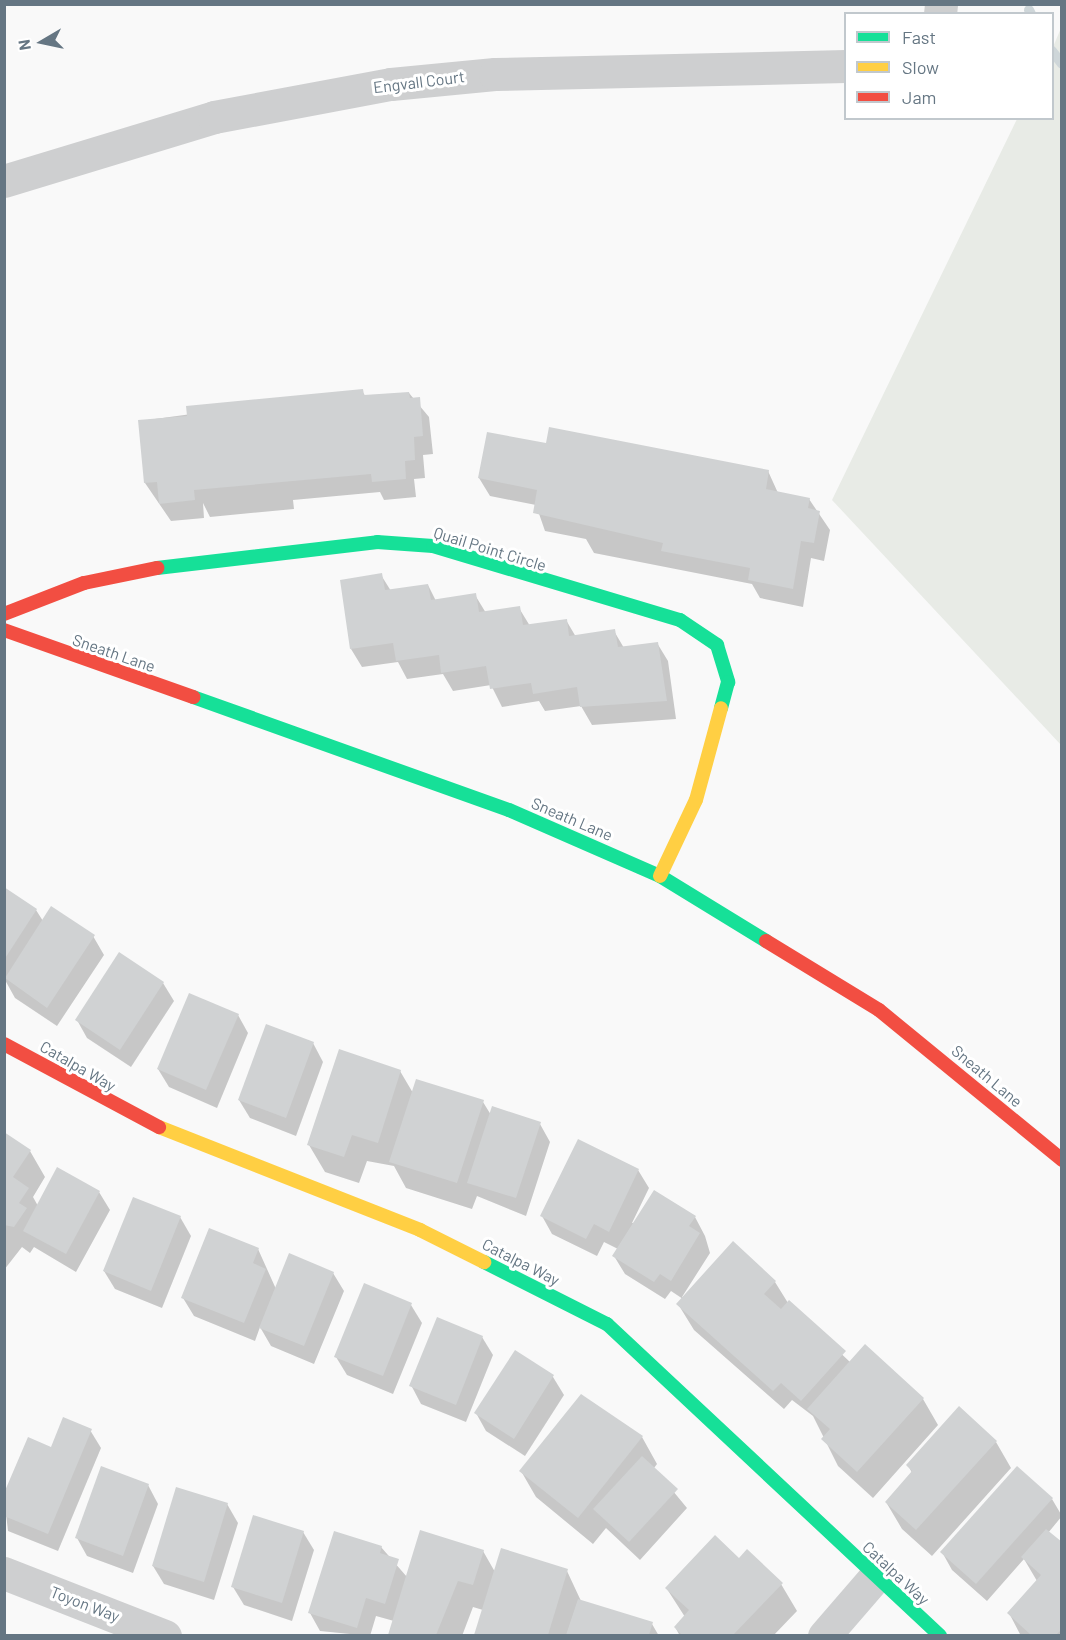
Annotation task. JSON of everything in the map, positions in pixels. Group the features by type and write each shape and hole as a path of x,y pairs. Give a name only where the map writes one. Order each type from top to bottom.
{"street":[{"name":"Engvall Court","path":"4,182 214,117 391,84 495,74 844,66"},
{"name":"Quail Point Circle","path":"4,614 84,583 176,564 377,542 433,546 680,620 717,645 728,682 696,800 660,876"},
{"name":"Sneath Lane","path":"4,630 509,810 660,876 879,1010 1062,1160"},
{"name":"Catalpa Way","path":"4,1044 137,1119 420,1230 607,1324 875,1577 940,1635"},
{"name":"Toyon Way","path":"4,1573 165,1635"},
{"path":"824,1635 875,1577"}],"shaded area":[{"path":"1061,28 1061,745 832,500 1017,120 1054,120 1054,45"}],"building":[{"path":"363,389 364,395 409,392 410,398 420,397 423,436 414,437 415,460 405,461 406,479 372,482 371,474 194,490 195,500 159,504 157,482 144,483 138,420 187,416 186,406"},
{"path":"549,427 769,470 766,489 810,498 808,508 820,511 814,543 801,541 793,589 748,580 750,568 661,551 663,543 533,513 537,490 478,478 487,432 546,443"},
{"path":"382,573 385,590 428,584 431,600 476,593 479,612 520,606 523,625 567,619 569,636 615,629 618,647 658,642 667,701 580,707 577,687 533,694 531,683 490,689 486,666 441,673 439,655 396,661 393,643 350,649 340,580"},
{"path":"4,887 37,909 4,960"},
{"path":"51,906 95,935 47,1008 5,978"},
{"path":"119,952 164,982 120,1050 75,1020"},
{"path":"189,993 239,1014 206,1090 157,1069"},
{"path":"266,1024 314,1042 286,1118 238,1100"},
{"path":"339,1049 401,1070 378,1143 352,1135 344,1157 307,1145"},
{"path":"416,1079 484,1100 457,1183 389,1162"},
{"path":"492,1106 541,1122 516,1198 467,1183"},
{"path":"4,1132 31,1150 13,1177 29,1188 19,1203 27,1208 14,1227 4,1225"},
{"path":"578,1139 639,1169 609,1232 594,1224 586,1239 540,1216"},
{"path":"57,1167 100,1191 66,1254 23,1231"},
{"path":"654,1190 696,1216 689,1226 700,1233 671,1281 660,1274 654,1282 612,1256"},
{"path":"133,1197 181,1216 151,1291 103,1271"},
{"path":"209,1228 259,1248 253,1263 266,1269 244,1323 181,1298"},
{"path":"733,1241 776,1281 764,1294 781,1309 789,1300 846,1351 801,1401 781,1383 773,1391 676,1304"},
{"path":"289,1253 334,1272 304,1346 259,1328"},
{"path":"364,1283 412,1303 383,1376 334,1357"},
{"path":"437,1317 483,1336 456,1405 409,1386"},
{"path":"865,1344 924,1398 857,1472 821,1439 830,1429 807,1409"},
{"path":"515,1350 554,1375 514,1439 474,1413"},
{"path":"581,1394 643,1436 578,1518 519,1471"},
{"path":"959,1406 997,1441 916,1530 885,1502 912,1471 906,1465"},
{"path":"63,1417 92,1429 48,1534 4,1516 4,1493 28,1437 51,1447"},
{"path":"642,1456 678,1489 629,1542 593,1509"},
{"path":"101,1466 149,1484 123,1556 75,1538"},
{"path":"1017,1466 1053,1498 976,1584 940,1552"},
{"path":"176,1487 228,1503 204,1582 152,1566"},
{"path":"253,1515 304,1531 282,1603 231,1587"},
{"path":"1046,1529 1062,1542 1062,1629 1056,1635 1031,1635 1007,1613 1041,1575 1021,1557"},
{"path":"420,1530 484,1550 473,1585 458,1581 436,1635 388,1635"},
{"path":"334,1531 382,1546 380,1553 399,1559 385,1604 366,1598 357,1628 308,1613"},
{"path":"715,1535 739,1558 747,1549 783,1583 733,1635 682,1635 674,1627 689,1610 665,1588"},
{"path":"501,1548 568,1569 548,1635 474,1635"},
{"path":"578,1599 653,1622 649,1635 566,1635"}],"waterway":[{"path":"1054,54 1062,64"}],"traffic: fast":[{"path":"157,568 377,542 433,546 680,620 717,645 728,682 721,708"},
{"path":"193,697 509,810 660,876 766,941"},
{"path":"484,1262 607,1324 940,1636"}],"traffic: slow":[{"path":"660,876 696,800 721,708"},
{"path":"159,1127 420,1230 484,1262"}],"traffic: jam":[{"path":"4,614 84,583 157,568"},
{"path":"4,630 193,697"},
{"path":"766,941 879,1010 1062,1160"},
{"path":"4,1044 159,1127"}]}
